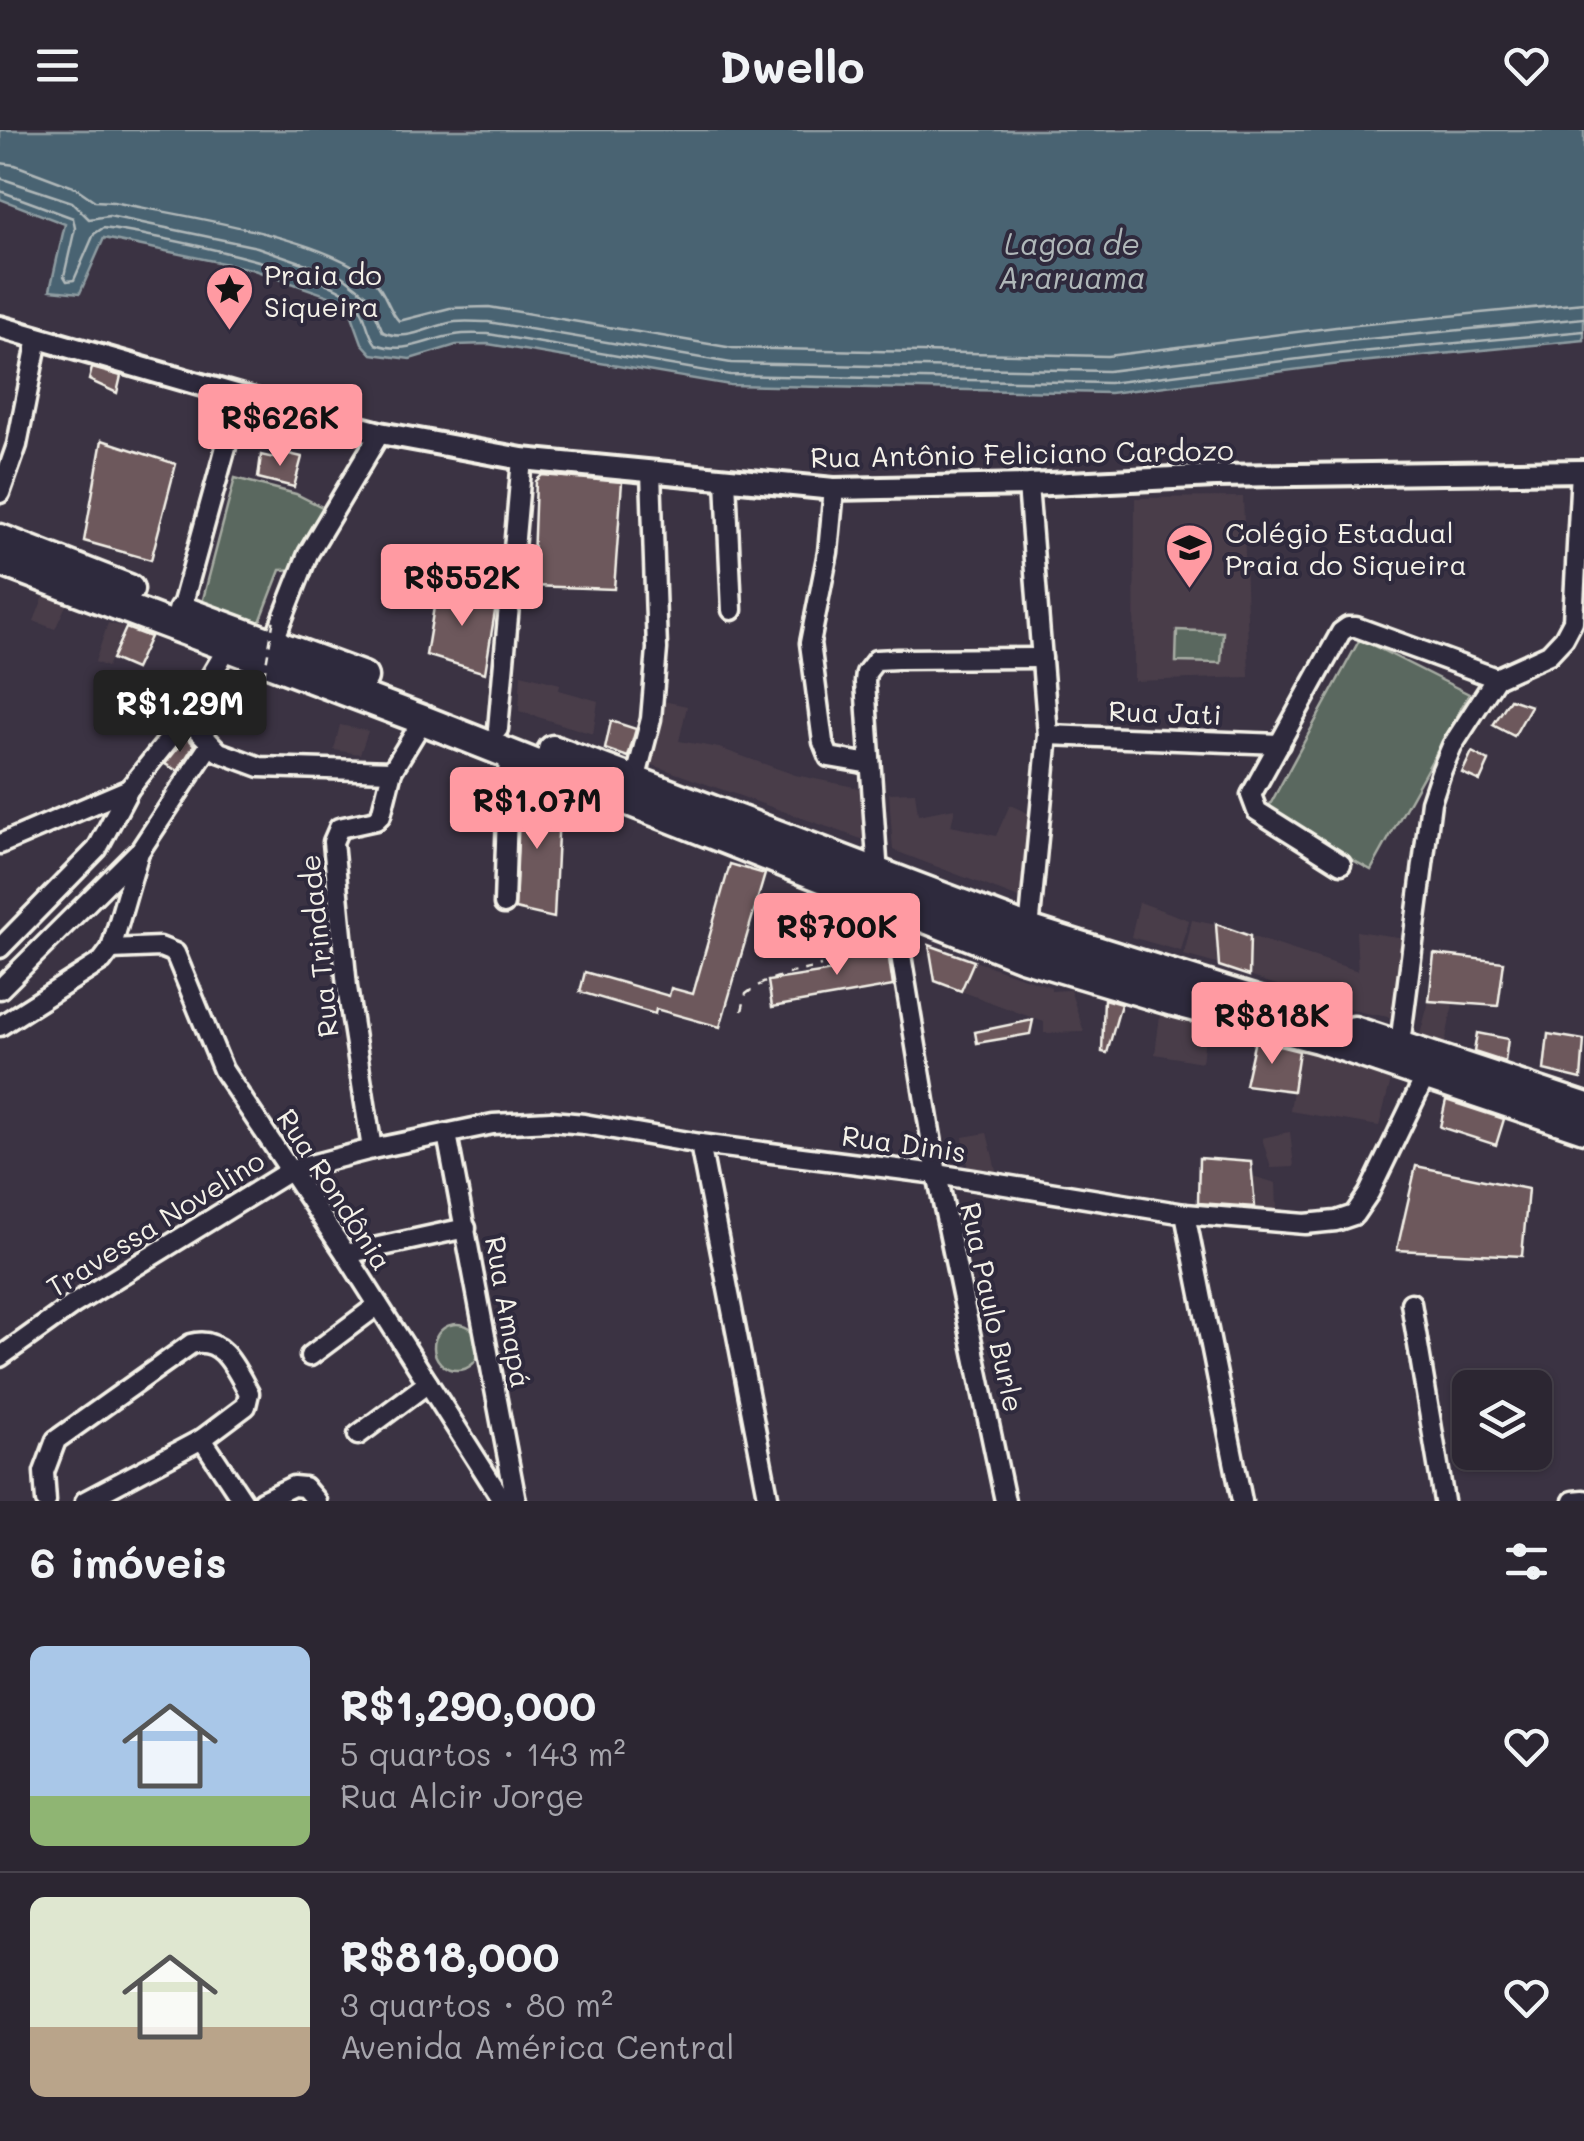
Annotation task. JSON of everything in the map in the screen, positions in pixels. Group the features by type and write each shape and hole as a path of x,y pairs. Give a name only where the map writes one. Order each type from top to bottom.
{"highway":[{"path":"0,539 181,610 266,660 423,720 503,741 911,899 1022,956 1581,1116"},
{"path":"0,560 228,648 635,781 878,874 911,899 1029,930 1400,1044 1581,1116"}],"street":[{"name":"Rua Antônio Feliciano Cardozo","path":"0,326 380,432 522,459 834,489 1028,486 1215,476 1583,471"},
{"path":"0,493 17,444 38,338"},
{"path":"181,610 240,396"},
{"path":"266,660 308,554 380,432"},
{"path":"504,904 503,741 522,459"},
{"path":"1400,1044 1431,802 1452,746 1496,678 1548,654 1578,623 1583,471"},
{"path":"635,781 651,719 655,683 650,472"},
{"path":"726,479 732,610"},
{"path":"1028,486 1048,735 1029,930"},
{"path":"834,489 828,552 810,643 814,689 829,758 870,764"},
{"path":"1341,864 1252,803 1254,787 1342,632 1348,626 1496,678"},
{"path":"0,948 97,849 129,788 186,718 228,648"},
{"path":"878,874 865,682 876,660 1042,658"},
{"path":"186,718 209,746 260,768 392,771"},
{"name":"Rua Trindade","path":"372,1149 347,988 333,842 339,828 376,820 381,815 392,771 423,720"},
{"name":"Rua Jati","path":"1048,735 1280,744"},
{"path":"0,989 138,852 209,746"},
{"path":"0,844 129,788"},
{"path":"0,1026 102,962 112,949 138,852"},
{"name":"Rua Paulo Burle","path":"911,899 900,941 937,1174 1005,1501"},
{"name":"Rua Rondônia","path":"112,949 160,947 175,953 217,1059 502,1501"},
{"name":"Rua Dinis","path":"291,1170 493,1124 552,1122 937,1174 1185,1214 1306,1224 1336,1222 1354,1215 1369,1193 1427,1073"},
{"name":"Rua Amapá","path":"446,1134 516,1501"},
{"path":"700,1144 769,1501"},
{"name":"Travessa Novelino","path":"0,1357 74,1304 291,1170"},
{"path":"1185,1214 1242,1501"},
{"path":"346,1254 466,1228"},
{"path":"1411,1304 1444,1501"},
{"path":"310,1356 378,1305"},
{"path":"46,1501 44,1472 56,1440 190,1344 201,1341 218,1347 228,1357 250,1397 246,1406 202,1439 85,1501"},
{"path":"358,1434 428,1383"},
{"path":"202,1439 242,1501"},
{"path":"262,1501 293,1486 304,1487 316,1501"},
{"path":"1573,1501 1584,1500"}],"path":[{"path":"266,660 239,712 246,715 266,660 275,612"},
{"path":"742,1012 746,994 757,985 773,977 821,966"}],"shaded area":[{"name":"Colégio Estadual Praia do Siqueira","path":"1243,497 1249,677 1134,681 1135,498"},
{"path":"44,596 67,603 55,629 34,621"},
{"path":"108,623 124,627 107,667 95,662"},
{"path":"521,674 560,684 559,690 598,701 593,734 519,711"},
{"path":"663,701 687,706 679,741 719,748 795,775 869,790 870,842 650,764"},
{"path":"340,725 368,731 360,754 334,750"},
{"path":"915,792 918,815 955,808 951,826 996,836 1010,805 1036,817 1027,901 893,850 889,793"},
{"path":"1139,902 1189,920 1181,951 1131,937"},
{"path":"1192,920 1216,925 1217,964 1184,955"},
{"path":"1356,931 1411,939 1400,1019 1361,1012 1249,976 1250,936 1358,971"},
{"path":"974,961 1051,987 1051,991 1070,990 1084,1032 1044,1033 1044,1022 961,991"},
{"path":"1429,1001 1453,1004 1444,1048 1419,1039"},
{"path":"1161,1008 1207,1019 1202,1062 1155,1054"},
{"path":"1300,1042 1393,1072 1379,1126 1290,1111"},
{"path":"1290,1132 1294,1167 1271,1168 1262,1138"},
{"path":"987,1133 997,1174 968,1170 963,1137"},
{"path":"1252,1176 1276,1183 1277,1211 1255,1209"}],"green space":[{"path":"235,478 296,494 328,510 298,569 280,570 260,622 202,603"},
{"path":"1177,630 1223,632 1221,663 1176,662"},
{"path":"1360,639 1469,694 1371,870 1266,812"},
{"path":"457,1324 473,1331 480,1347 473,1363 457,1370 441,1363 434,1347 441,1331"}],"water":[{"name":"Lagoa de Araruama","path":"0,130 1584,130 1584,340 1340,364 1110,393 730,385 488,344 456,345 410,359 372,354 362,343 350,310 335,298 251,269 104,238 80,293 50,290 65,224 0,199"}],"building":[{"path":"92,368 121,376 117,393 89,380"},
{"path":"102,440 176,464 151,560 84,541"},
{"path":"276,451 302,457 294,487 258,478 261,455 274,458"},
{"path":"542,475 622,482 614,589 532,586 536,481"},
{"path":"437,589 497,599 485,673 426,655"},
{"path":"126,628 150,637 135,669 112,659"},
{"path":"1510,699 1531,706 1514,736 1493,725"},
{"path":"611,721 636,729 628,757 605,749"},
{"path":"187,737 194,745 178,771 165,764"},
{"path":"1472,752 1489,761 1480,781 1462,773"},
{"path":"520,790 560,793 554,918 515,909"},
{"path":"730,864 765,874 720,1027 656,1009 655,1014 580,992 585,972 669,996 671,988 693,994"},
{"path":"1216,924 1250,936 1249,976 1219,966"},
{"path":"887,945 893,986 772,1007 768,981 833,971 831,954"},
{"path":"929,945 974,961 961,991 935,981"},
{"path":"1434,954 1504,962 1498,1006 1429,1001"},
{"path":"1104,999 1121,1004 1107,1053 1102,1052"},
{"path":"1033,1020 1030,1034 977,1043 975,1032"},
{"path":"1477,1033 1508,1039 1505,1062 1474,1052"},
{"path":"1548,1034 1584,1040 1581,1079 1544,1070"},
{"path":"1255,1040 1299,1051 1293,1091 1245,1085"},
{"path":"1446,1100 1504,1119 1496,1145 1440,1127"},
{"path":"1199,1158 1251,1162 1255,1207 1198,1203"},
{"path":"1416,1166 1528,1189 1522,1256 1397,1250"}],"place":[{"name":"Praia do Siqueira","path":"229,332"},
{"name":"Colégio Estadual Praia do Siqueira","path":"1190,590"}]}
